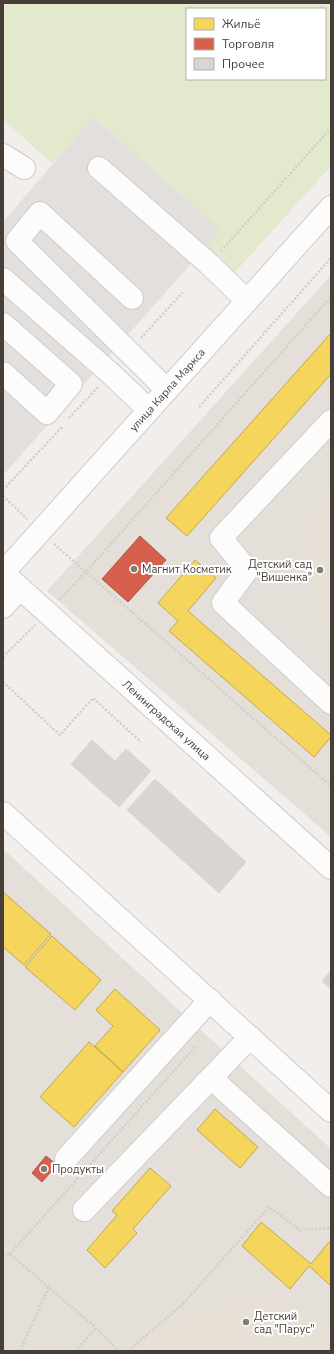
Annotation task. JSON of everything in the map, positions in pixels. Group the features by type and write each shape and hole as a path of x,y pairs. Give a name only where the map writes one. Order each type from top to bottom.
{"street":[{"path":"3,155 24,168"},
{"path":"99,168 209,264 247,301"},
{"name":"улица Карла Маркса","path":"3,573 331,207"},
{"path":"132,298 40,213 17,241 167,390"},
{"path":"3,279 110,373 149,410"},
{"path":"3,324 70,384 47,412 3,373"},
{"path":"331,421 221,538 247,570 223,604 331,703"},
{"path":"3,573 20,589 3,607"},
{"name":"Ленинградская улица","path":"20,589 331,868"},
{"path":"3,812 331,1111"},
{"path":"66,1159 210,1000"},
{"path":"84,1210 250,1037"},
{"path":"211,1078 331,1186"}],"path":[{"path":"209,264 331,128"},
{"path":"199,407 331,258"},
{"path":"130,352 184,291"},
{"path":"3,657 86,572 331,297"},
{"path":"67,420 110,373"},
{"path":"3,490 62,426"},
{"path":"3,496 40,532 331,786"},
{"path":"3,682 60,735 93,698 141,742"},
{"path":"3,1256 10,1254 196,1046"},
{"path":"128,1351 183,1304 269,1207 300,1230 331,1228"},
{"path":"10,1254 49,1286 96,1328 119,1351"},
{"path":"20,1351 49,1286"},
{"path":"76,1351 96,1328"}],"shaded area":[{"path":"93,117 221,230 4,474 3,222"},
{"path":"331,275 331,837 47,591"},
{"name":"Детский сад \"Вишенка\"","path":"331,486 331,640 313,623 306,516"},
{"path":"3,849 331,1149 331,1351 3,1351"},
{"name":"Детский сад \"Парус\"","path":"255,1297 294,1306 331,1327 331,1351 139,1351 136,1349 149,1335 180,1316 215,1304"}],"green space":[{"path":"3,3 331,3 331,166 232,274 201,252 221,230 93,117 56,160 51,163 3,119"}],"building: Жильё":[{"path":"331,333 331,374 187,536 166,518"},
{"path":"195,560 216,578 188,611 331,735 331,739 330,738 314,757 169,631 178,621 158,603"},
{"path":"3,892 51,934 24,965 3,947"},
{"path":"52,936 101,980 75,1010 25,967"},
{"path":"115,989 160,1030 123,1072 95,1046 113,1026 96,1010"},
{"path":"89,1042 123,1072 74,1127 40,1097"},
{"path":"215,1109 258,1147 240,1168 197,1130"},
{"path":"150,1168 171,1186 133,1229 137,1233 105,1268 87,1250 117,1215 112,1211"},
{"path":"261,1222 311,1264 329,1242 331,1244 331,1286 309,1266 290,1289 242,1246"}],"building: Торговля":[{"name":"Магнит Косметик","path":"140,536 166,560 128,602 102,579"},
{"name":"Продукты","path":"46,1156 57,1165 42,1182 32,1173"}],"building: Прочее":[{"path":"92,740 115,761 126,749 151,771 119,807 71,764"},
{"path":"155,779 246,862 219,893 127,810"},
{"path":"331,971 331,989 322,981"}],"place":[{"name":"Магнит Косметик","path":"134,569"},
{"name":"Детский сад \"Вишенка\"","path":"320,570"},
{"name":"Продукты","path":"44,1169"},
{"name":"Детский сад \"Парус\"","path":"246,1322"}]}
